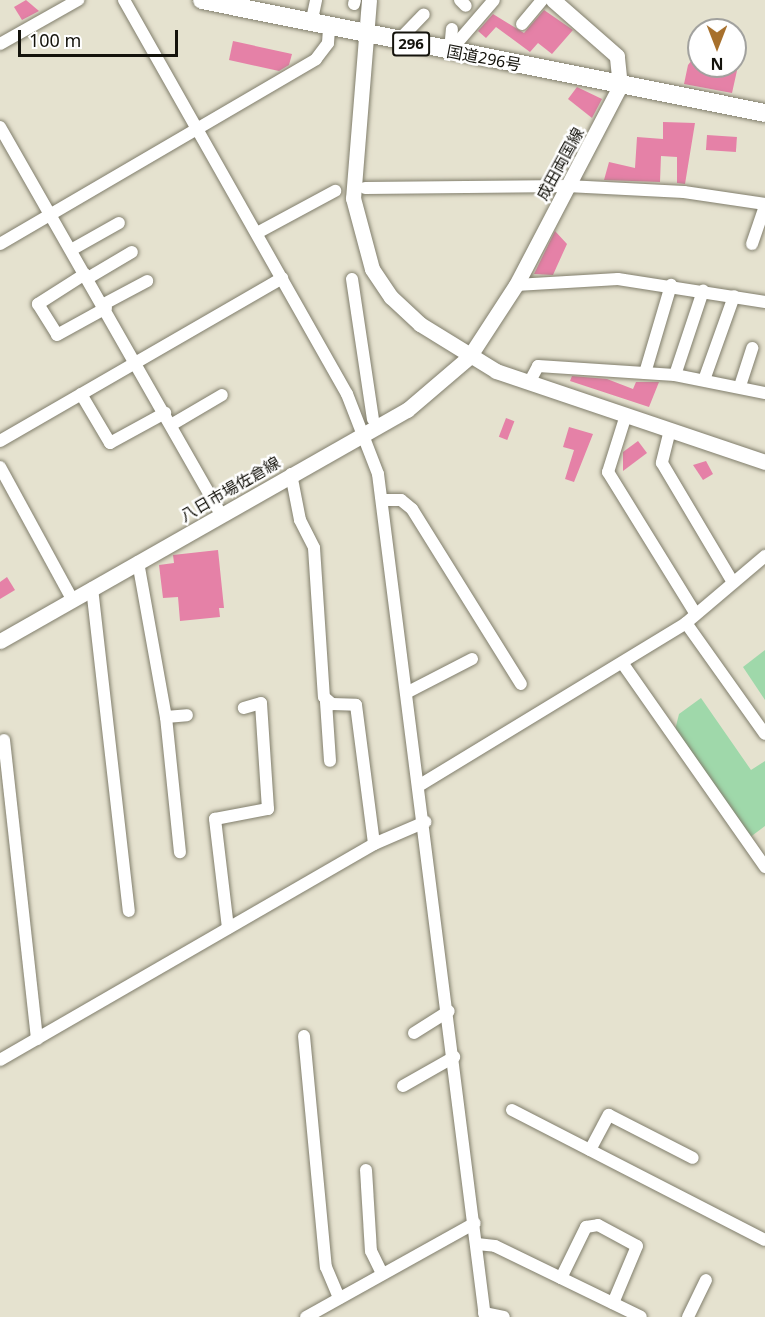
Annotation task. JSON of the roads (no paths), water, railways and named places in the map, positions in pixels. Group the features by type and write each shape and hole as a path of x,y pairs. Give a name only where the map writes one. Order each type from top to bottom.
{"highway":[{"name":"国道296号","path":"202,0 253,5 329,28 765,113"}],"main road":[{"path":"369,0 352,198 360,236 372,269 391,297 469,357 529,383 765,462"},
{"path":"553,1 617,56 620,86"},
{"name":"成田両国線","path":"469,357 516,285 620,86"},
{"name":"八日市場佐倉線","path":"0,641 428,395 469,357"}],"street":[{"path":"0,44 78,0"},
{"path":"124,0 348,394 384,500 449,1011 484,1315 504,1317"},
{"path":"311,24 316,0"},
{"path":"450,51 494,0"},
{"path":"522,24 553,1"},
{"path":"398,41 424,14"},
{"path":"0,244 324,54 329,28"},
{"path":"450,51 452,29"},
{"path":"0,127 137,361 221,514"},
{"path":"365,188 567,186 684,192 765,205 752,244"},
{"path":"257,233 335,191"},
{"path":"71,250 119,223"},
{"path":"132,252 38,304 57,335 147,281"},
{"path":"0,441 282,278"},
{"path":"352,279 373,419"},
{"path":"516,285 618,279 671,285 765,302"},
{"path":"645,373 671,285"},
{"path":"675,375 703,291"},
{"path":"704,380 734,296"},
{"path":"740,386 752,348"},
{"path":"529,383 538,366 675,375 740,386 765,393"},
{"path":"81,394 110,443 165,413"},
{"path":"171,425 222,395"},
{"path":"626,415 608,472 694,611"},
{"path":"670,430 662,462 732,581"},
{"path":"0,467 4,483 72,599"},
{"path":"291,474 300,520 314,548 330,761"},
{"path":"384,500 401,500 412,509 521,684"},
{"path":"420,785 623,664 686,623 694,611 765,556"},
{"path":"138,562 166,717 180,852"},
{"path":"92,588 129,911"},
{"path":"686,623 765,734"},
{"path":"408,692 472,658"},
{"path":"623,664 765,867"},
{"path":"326,702 356,705 374,844"},
{"path":"228,927 215,819 268,809 261,703 244,708"},
{"path":"166,717 187,715"},
{"path":"4,740 37,1040"},
{"path":"0,1060 374,844 425,822"},
{"path":"414,1034 449,1011"},
{"path":"304,1036 326,1267 339,1298"},
{"path":"403,1086 454,1057"},
{"path":"512,1110 765,1240"},
{"path":"590,1150 609,1114 693,1158"},
{"path":"366,1170 371,1251 382,1274"},
{"path":"306,1317 475,1223"},
{"path":"561,1278 586,1227 591,1223 607,1229 637,1246 613,1303"},
{"path":"477,1244 495,1246 641,1317"},
{"path":"688,1317 706,1280"}]}
